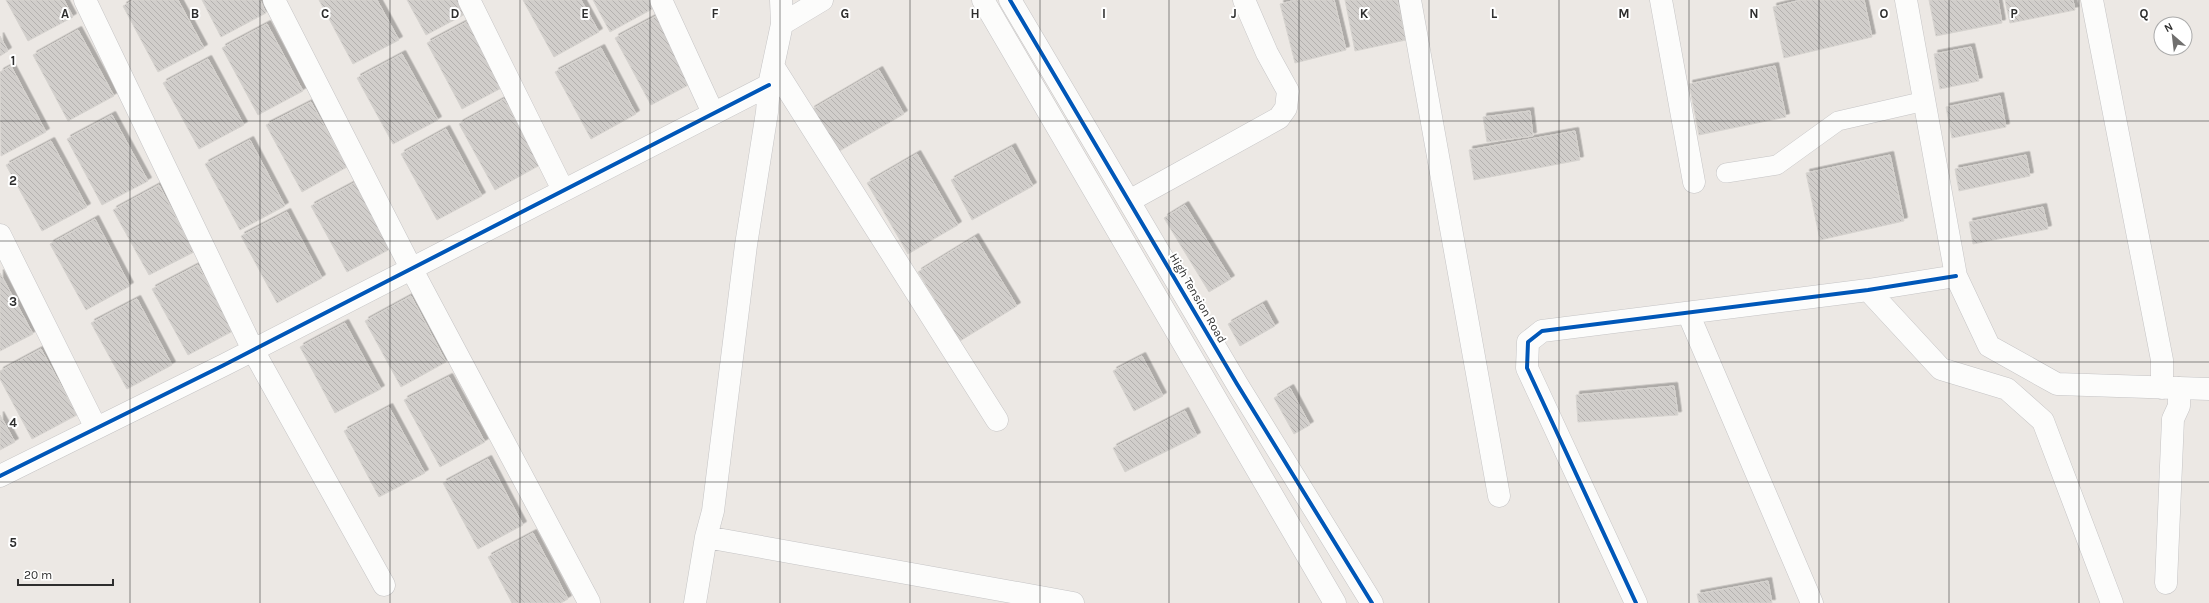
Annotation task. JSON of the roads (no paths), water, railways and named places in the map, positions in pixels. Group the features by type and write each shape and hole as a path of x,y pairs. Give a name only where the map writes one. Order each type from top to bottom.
{"street":[{"path":"85,0 253,350 384,585"},
{"path":"274,0 411,268 589,602"},
{"path":"469,0 563,190"},
{"path":"661,0 713,113"},
{"path":"695,603 706,537 713,511 746,245 767,112 771,76 782,24 781,0"},
{"path":"782,24 822,0"},
{"path":"983,0 1335,603"},
{"name":"High Tension Road","path":"1010,0 1237,384 1372,603"},
{"path":"1129,201 1279,118 1286,108 1288,91 1267,52 1244,0"},
{"path":"1410,0 1499,496"},
{"path":"1661,0 1694,182"},
{"path":"1906,0 1956,276 1989,346 2057,384 2209,389"},
{"path":"2092,0 2162,360 2170,388 2179,406 2173,419 2166,583"},
{"path":"0,476 253,350 713,113 771,76"},
{"path":"771,76 997,420"},
{"path":"0,235 96,428"},
{"path":"1636,603 1527,368 1528,342 1542,331 1868,290 1956,276"},
{"path":"1868,290 1941,369 2007,389 2042,421 2112,603"},
{"path":"1688,313 1812,603"},
{"path":"706,537 1073,603"}],"lane":[{"path":"1726,173 1777,165 1838,120 1924,101"}]}
